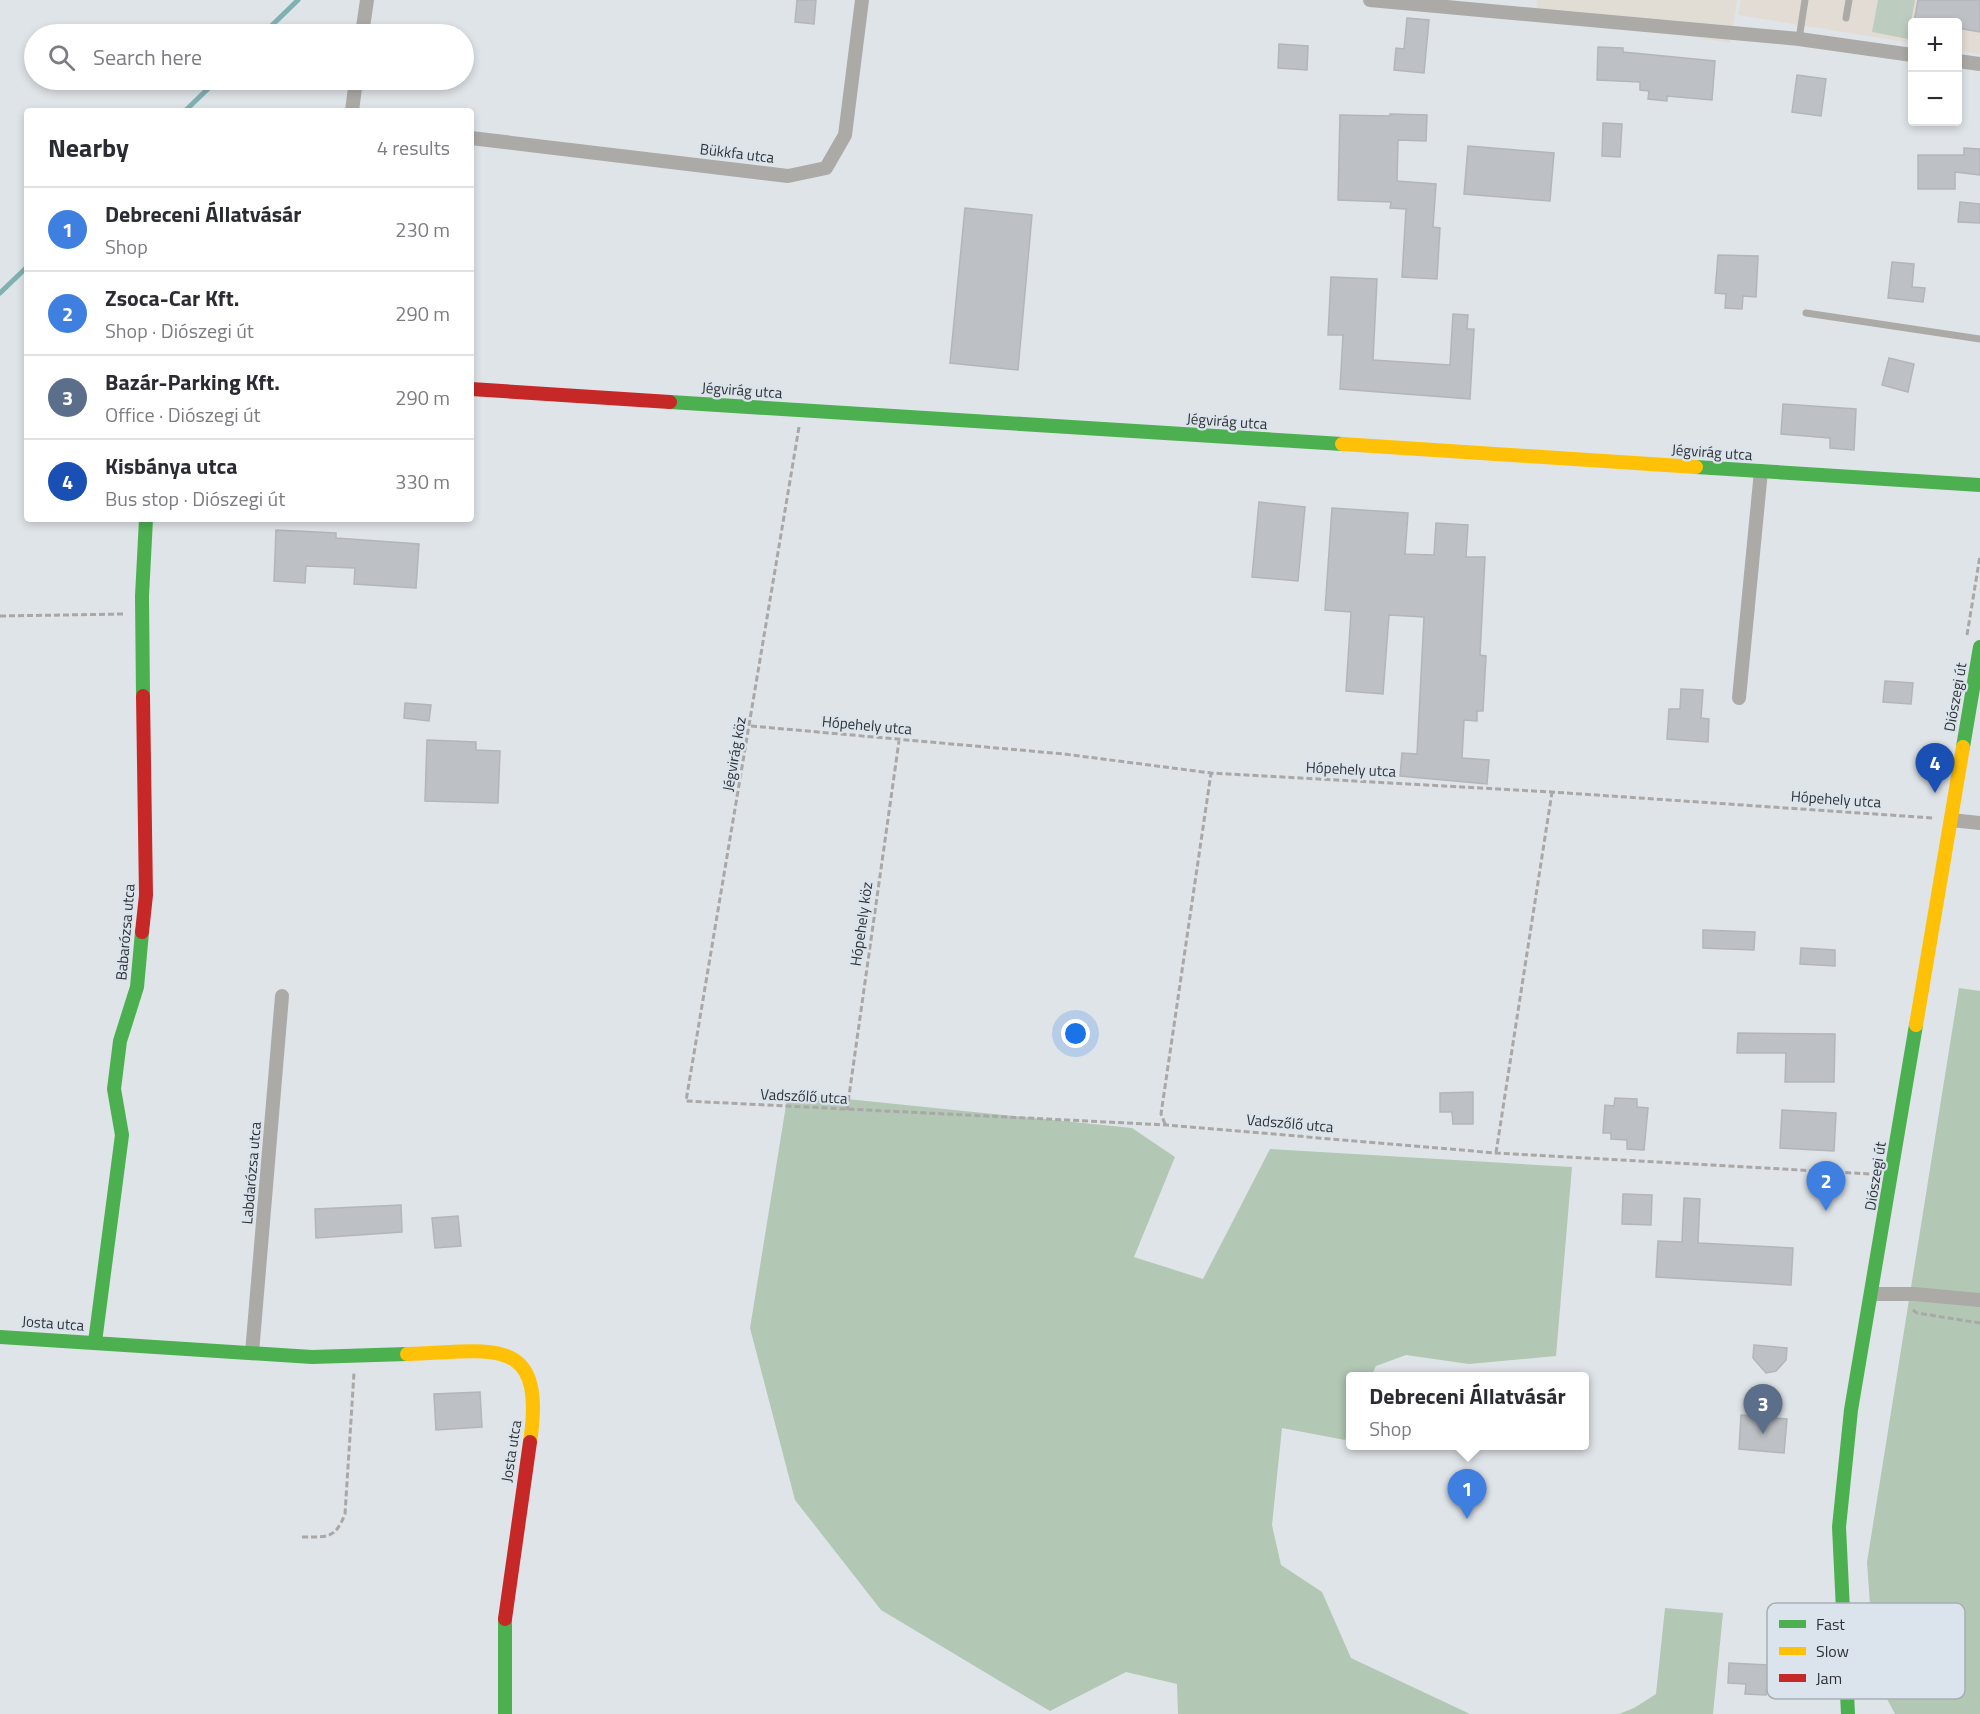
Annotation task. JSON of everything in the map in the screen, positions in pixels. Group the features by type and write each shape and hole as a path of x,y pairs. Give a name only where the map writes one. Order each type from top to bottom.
{"street":[{"path":"363,24 367,0"},
{"name":"Bükkfa utca","path":"474,138 788,176 826,168 845,135 862,0"},
{"path":"1370,0 1798,39 1908,54"},
{"path":"1962,62 1980,64"},
{"path":"352,108 355,90"},
{"name":"Jégvirág utca","path":"474,389 1980,485"},
{"path":"1738,698 1761,471"},
{"name":"Babarózsa utca","path":"95,1342 122,1135 114,1089 120,1041 137,987 146,895 142,614 146,522"},
{"name":"Diószegi út","path":"1842,1603 1839,1527 1851,1410 1980,647"},
{"path":"1951,820 1980,823"},
{"name":"Labdarózsa utca","path":"252,1353 282,996"},
{"path":"1872,1294 1895,1296 1914,1294 1980,1300"},
{"name":"Josta utca","path":"0,1337 355,1358 501,1352 519,1362 531,1381 534,1416 505,1612 505,1714"},
{"name":"Diószegi út","path":"1847,1699 1848,1714"}],"lane":[{"path":"1798,39 1805,0"},
{"path":"1846,18 1849,0"},
{"path":"1806,314 1980,339"}],"path":[{"name":"Jégvirág köz","path":"686,1101 751,726 802,410"},
{"path":"0,616 142,614"},
{"name":"Hópehely utca","path":"751,726 1064,754 1211,774 1552,792 1951,820"},
{"name":"Hópehely köz","path":"847,1110 900,740"},
{"path":"1167,1125 1162,1121 1161,1114 1211,774"},
{"path":"1496,1153 1552,792"},
{"name":"Vadszőlő utca","path":"686,1101 1167,1125 1496,1153 1892,1175"},
{"path":"1895,1296 1917,1313 1980,1323"},
{"path":"303,1537 327,1537 338,1530 345,1514 355,1358"}],"shaded area":[{"path":"1537,0 1737,0 1730,43 1536,10"},
{"path":"1741,0 1980,0 1980,54 1962,52 1962,18 1908,18 1908,42 1738,15"}],"green space":[{"path":"1878,0 1915,0 1912,18 1908,18 1908,39 1872,32"},
{"path":"1959,988 1980,991 1980,1714 1895,1714 1887,1699 1965,1699 1965,1603 1870,1603 1867,1562"},
{"path":"788,1093 1132,1128 1175,1157 1134,1257 1203,1279 1270,1149 1572,1167 1556,1356 1469,1364 1406,1355 1376,1366 1373,1372 1346,1372 1345,1440 1282,1428 1272,1525 1281,1565 1322,1592 1351,1658 1470,1714 1178,1714 1177,1684 1126,1672 1050,1711 881,1610 795,1500 750,1328"},
{"path":"1665,1608 1723,1613 1713,1714 1619,1714 1634,1708 1656,1694"}],"building":[{"path":"797,0 816,0 814,24 795,22"},
{"path":"1918,0 1980,0 1980,32 1962,29 1962,18 1915,18"},
{"path":"1407,18 1429,20 1424,73 1394,70 1396,48 1404,49"},
{"path":"1279,44 1308,46 1307,70 1278,68"},
{"path":"1598,47 1623,48 1623,52 1715,61 1712,100 1667,96 1667,101 1648,99 1649,91 1640,90 1640,82 1597,80"},
{"path":"1797,75 1826,79 1821,116 1792,112"},
{"path":"1390,114 1427,115 1426,141 1398,140 1397,181 1436,184 1433,227 1440,228 1437,279 1402,277 1406,209 1390,208 1391,202 1338,200 1340,115 1390,116"},
{"path":"1603,123 1622,124 1620,157 1602,156"},
{"path":"1468,146 1554,153 1550,201 1464,194"},
{"path":"1964,148 1980,149 1980,175 1955,172 1955,189 1918,189 1918,155 1964,155"},
{"path":"1960,202 1980,204 1980,223 1958,222"},
{"path":"965,208 1032,215 1018,370 950,363"},
{"path":"1718,255 1758,256 1756,297 1743,296 1742,309 1725,308 1726,294 1715,293"},
{"path":"1892,262 1914,264 1912,287 1925,288 1923,302 1888,298"},
{"path":"1331,277 1377,279 1373,360 1450,365 1453,314 1468,315 1467,329 1474,329 1470,399 1340,389 1343,335 1328,335"},
{"path":"1889,358 1914,364 1908,392 1882,385"},
{"path":"1783,404 1856,409 1854,450 1830,448 1830,438 1781,434"},
{"path":"1259,502 1305,507 1298,581 1252,577"},
{"path":"1332,508 1408,513 1405,554 1434,555 1436,523 1468,525 1466,557 1485,557 1480,655 1486,656 1483,711 1477,711 1477,721 1464,720 1462,758 1489,760 1487,784 1400,776 1402,753 1417,754 1424,617 1389,615 1383,694 1346,691 1351,612 1325,610"},
{"path":"276,530 336,533 336,538 419,544 416,588 354,584 355,568 306,566 305,583 274,581"},
{"path":"1885,681 1913,683 1911,704 1883,702"},
{"path":"1681,689 1703,690 1701,718 1709,719 1708,742 1667,739 1669,709 1680,709"},
{"path":"405,703 431,705 429,721 404,718"},
{"path":"427,740 476,742 476,750 500,751 498,803 425,801"},
{"path":"1703,930 1755,932 1754,950 1703,948"},
{"path":"1801,948 1835,950 1835,966 1800,964"},
{"path":"1738,1033 1835,1034 1834,1082 1785,1082 1786,1053 1737,1053"},
{"path":"1473,1092 1473,1124 1453,1124 1452,1112 1440,1112 1440,1093"},
{"path":"1615,1098 1637,1099 1637,1107 1648,1108 1644,1150 1627,1149 1627,1140 1611,1139 1611,1133 1603,1133 1605,1105 1614,1106"},
{"path":"1782,1110 1836,1113 1834,1151 1780,1148"},
{"path":"1623,1194 1652,1195 1651,1225 1622,1224"},
{"path":"1684,1198 1700,1199 1698,1243 1793,1248 1791,1285 1656,1277 1658,1241 1682,1242"},
{"path":"401,1205 402,1232 316,1238 315,1209"},
{"path":"458,1216 461,1246 435,1248 432,1218"},
{"path":"1754,1345 1787,1348 1786,1360 1776,1371 1766,1373 1753,1358"},
{"path":"480,1392 482,1427 436,1430 434,1394"},
{"path":"1741,1415 1787,1419 1784,1453 1739,1449"},
{"path":"1729,1663 1767,1665 1766,1695 1745,1694 1746,1684 1728,1683"}],"waterway":[{"path":"273,24 298,0"},
{"path":"188,108 207,90"},
{"path":"0,293 24,270"}],"traffic: fast":[{"path":"670,402 1342,444"},
{"path":"1696,467 1980,485"},
{"path":"143,696 142,596 146,522"},
{"path":"1963,747 1980,647"},
{"path":"95,1342 122,1135 114,1089 120,1041 137,987 142,932"},
{"path":"1843,1603 1839,1527 1851,1410 1916,1025"},
{"path":"0,1337 312,1357 407,1354"},
{"path":"505,1619 505,1714"},
{"path":"1847,1699 1848,1714"}],"traffic: slow":[{"path":"1342,444 1696,467"},
{"path":"1916,1025 1963,747"},
{"path":"407,1354 486,1352 506,1356 520,1365 529,1381 533,1406 530,1442"}],"traffic: jam":[{"path":"474,389 670,402"},
{"path":"142,932 146,895 143,696"},
{"path":"505,1619 530,1442"}],"place":[{"name":"Kisbánya utca","path":"1935,793"},
{"name":"Zsoca-Car Kft.","path":"1826,1211"},
{"name":"Bazár-Parking Kft.","path":"1763,1434"},
{"name":"Debreceni Állatvásár","path":"1467,1519"}]}
